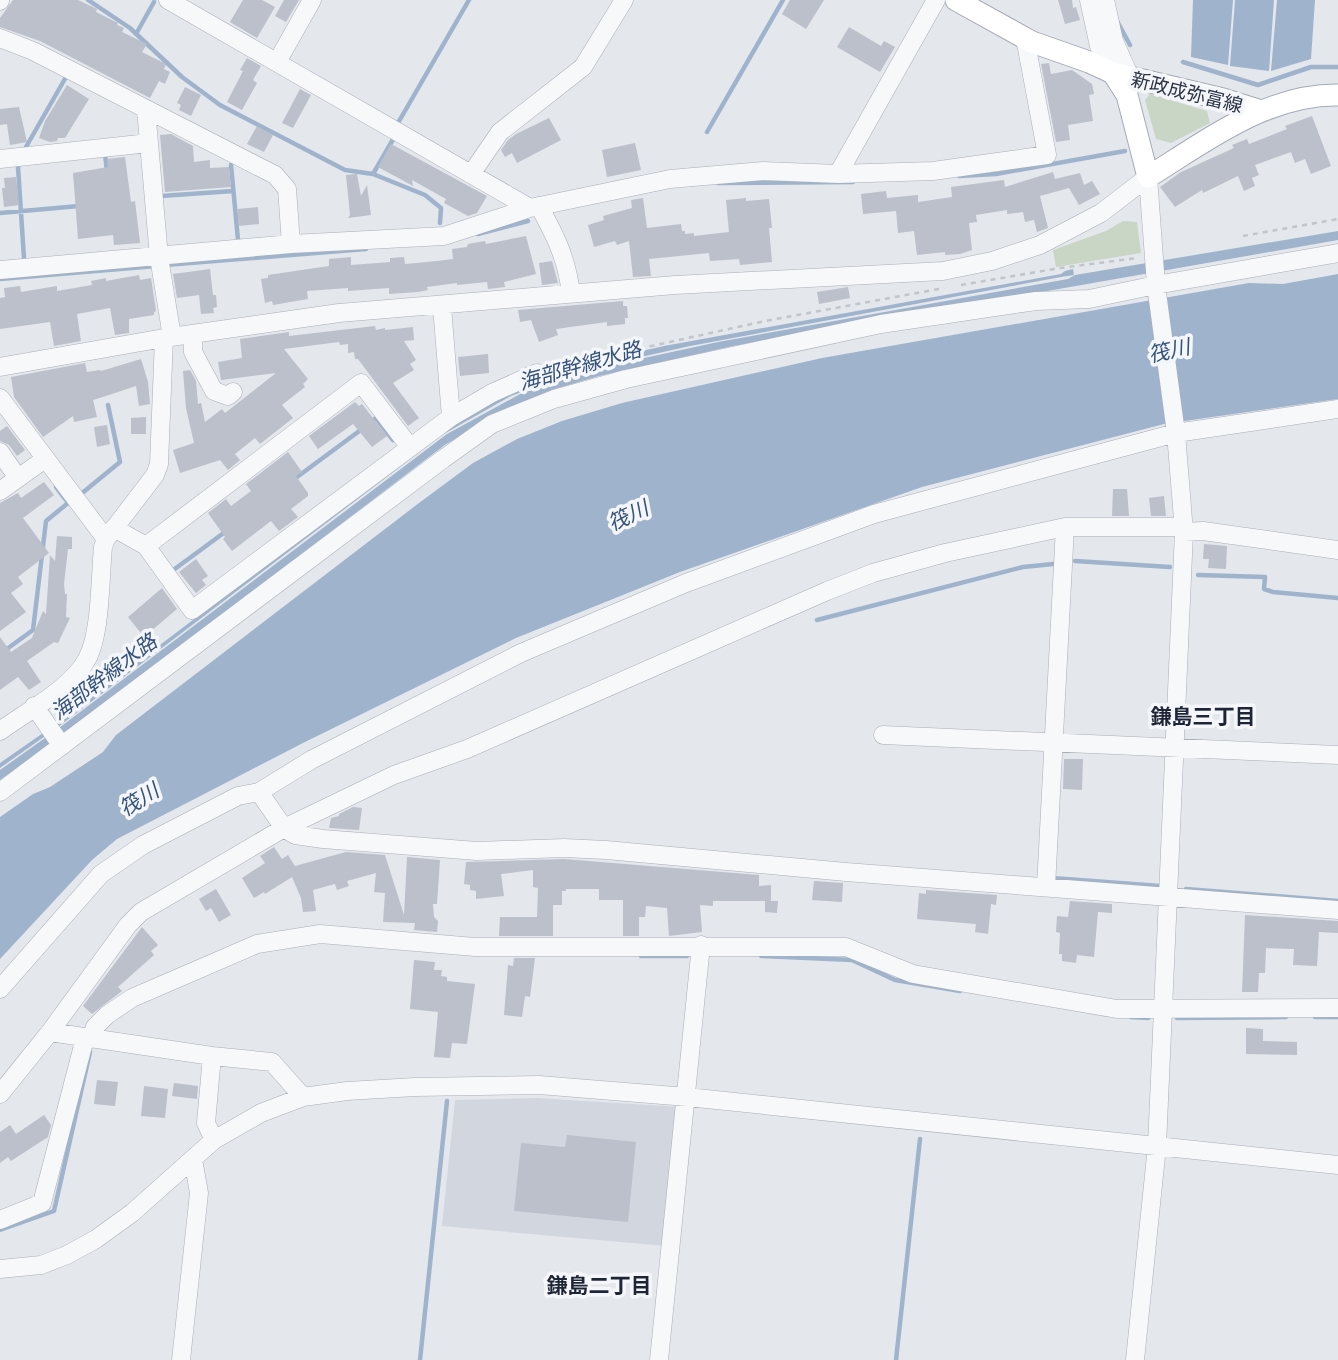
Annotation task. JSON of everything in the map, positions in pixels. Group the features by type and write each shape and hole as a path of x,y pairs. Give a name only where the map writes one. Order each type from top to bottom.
{"main road":[{"name":"新政成弥富線","path":"956,0 1025,38 1122,75 1261,111"},
{"name":"新政成弥富線","path":"1122,75 1149,177 1220,132 1261,111 1319,95 1338,95"}],"street":[{"path":"168,0 471,174 534,207 562,250 569,270 571,294"},
{"path":"277,62 312,0"},
{"path":"471,174 500,132 583,67 624,0"},
{"path":"838,174 936,0"},
{"path":"1089,0 1099,46 1122,75"},
{"path":"1105,0 1122,75"},
{"path":"0,38 33,51 275,175 287,190 291,244"},
{"path":"0,270 160,263 291,244 444,236 534,207 670,179 763,171 838,174 933,171 1047,155 1025,38"},
{"path":"0,731 70,681 87,660 95,637 103,547 110,533 155,475 159,464 168,338 146,109"},
{"path":"0,159 149,142"},
{"path":"1135,1360 1157,1146 1170,898 1184,530 1176,433 1156,281 1149,177"},
{"path":"0,367 193,334 339,313 442,307 675,285 943,271 992,261 1040,245 1101,214 1149,177"},
{"path":"0,792 492,424 554,399 626,379 881,324 1036,301 1089,299 1156,281 1338,253"},
{"path":"442,307 451,417"},
{"path":"193,334 193,352 214,391 228,396 233,392"},
{"path":"0,398 45,459 110,533 146,546 192,610 451,417 492,393 537,373"},
{"path":"146,546 361,383 409,446"},
{"path":"0,989 101,874 143,845 238,796 260,792 311,760 521,653 687,583 874,514 1176,433 1338,409"},
{"path":"0,452 18,478"},
{"path":"0,491 45,459"},
{"path":"1046,887 1065,527"},
{"path":"0,1094 50,1032 128,925 141,912 284,828 394,775 467,749 827,590 873,573 945,553 1065,527 1203,531 1338,550"},
{"path":"34,706 61,744"},
{"path":"883,735 1338,755"},
{"path":"260,792 284,828 295,835 323,839 477,851 564,848 606,850 846,872 1338,910"},
{"path":"0,1220 42,1203 88,1039 95,1027 132,998 257,944 307,936 320,934 475,947 846,947 913,974 1117,1009 1338,1008"},
{"path":"659,1360 701,945"},
{"path":"50,1032 272,1062 303,1097"},
{"path":"212,1056 206,1124 214,1140"},
{"path":"0,1269 41,1265 96,1239 132,1213 214,1140 261,1114 303,1097 347,1091 401,1087 539,1085 687,1097 1338,1166"},
{"path":"181,1360 200,1193 193,1160"}],"path":[{"path":"1243,236 1338,219"},
{"path":"537,373 575,362 778,319 1060,268 1154,257"}],"shaded area":[{"path":"537,1098 680,1107 666,1246 442,1226 455,1100"}],"green space":[{"path":"1150,94 1207,111 1210,123 1171,143 1156,139 1145,100"},
{"path":"1123,221 1137,222 1141,253 1056,267 1053,250 1106,231"}],"water":[{"path":"1193,0 1233,0 1228,65 1191,57"},
{"path":"1235,0 1274,0 1269,71 1230,66"},
{"path":"1277,0 1315,0 1311,59 1271,71"},
{"path":"1338,231 1338,240 733,346 599,376 518,404 446,444 62,736 0,780 0,770 447,434 522,393 580,372 718,342 1068,279 1075,275"},
{"name":"海部幹線水路","path":"1073,269 1074,275 690,346 578,371 511,396 442,435 58,727 0,768 0,763 56,724 414,452 480,407 541,378 576,366 664,346 1061,274"},
{"name":"筏川","path":"1338,274 1338,399 1164,424 922,487 680,572 516,638 117,839 92,860 0,959 0,817 103,752 116,735 419,503 473,463 517,439 562,421 622,403 822,358 1249,283 1283,284"}],"building":[{"path":"13,0 78,0 97,9 96,12 124,28 122,32 147,44 142,52 166,64 164,69 170,72 165,84 159,81 150,98 40,41 0,27 0,18"},
{"path":"243,0 262,0 275,7 257,38 230,22"},
{"path":"284,0 299,0 286,22 275,16"},
{"path":"790,0 824,0 806,29 782,14"},
{"path":"1058,0 1072,0 1080,20 1065,24"},
{"path":"849,27 881,46 884,41 895,47 880,72 837,47"},
{"path":"247,58 261,66 253,80 257,83 242,110 227,102"},
{"path":"1049,63 1051,74 1072,70 1092,84 1094,94 1089,95 1093,121 1068,125 1070,140 1056,142 1041,64"},
{"path":"67,85 89,99 65,138 50,142 39,138 45,121"},
{"path":"185,87 201,95 191,116 179,110 181,105 177,103"},
{"path":"300,89 311,95 293,128 282,123"},
{"path":"19,107 27,142 10,145 7,124 0,125 0,109"},
{"path":"1312,116 1331,166 1311,174 1305,159 1295,163 1291,152 1255,165 1259,175 1252,178 1255,186 1244,191 1238,176 1203,193 1202,190 1175,207 1160,187 1181,172 1234,148 1232,145 1247,139 1249,144"},
{"path":"549,118 561,140 517,163 512,153 505,157 501,150 508,140"},
{"path":"257,126 273,135 264,152 247,144"},
{"path":"171,134 193,146 194,162 210,160 210,168 229,167 231,187 165,192 160,135"},
{"path":"635,143 641,170 607,177 602,150"},
{"path":"391,144 487,196 477,213 468,216 444,203 446,199 412,180 413,186 378,167"},
{"path":"125,157 131,202 135,201 140,243 114,245 113,235 78,239 73,173 108,167 107,159"},
{"path":"1053,172 1055,179 1080,173 1084,185 1092,181 1100,194 1079,205 1069,188 1040,196 1048,228 1037,232 1034,220 1025,222 1023,212 1007,214 1007,210 976,215 977,222 969,223 972,250 960,254 945,255 945,252 917,255 914,231 898,233 896,211 863,214 861,194 886,191 887,198 918,195 918,202 952,197 951,187 1004,180 1005,187"},
{"path":"357,174 361,196 367,185 371,215 348,218 350,215 346,175"},
{"path":"16,177 19,205 4,207 4,178"},
{"path":"643,198 647,228 681,224 685,234 694,233 694,236 729,232 726,200 769,199 772,262 740,265 739,259 710,261 709,253 649,259 651,276 633,277 629,241 617,245 615,241 594,247 588,225 604,220 603,216 632,208 631,200"},
{"path":"258,207 259,224 239,226 237,209"},
{"path":"526,236 536,274 504,282 505,287 488,289 487,282 457,283 427,287 428,290 418,292 389,294 389,288 348,291 348,288 307,291 308,299 273,305 272,301 265,303 261,279 268,278 268,275 329,266 329,259 351,257 351,265 390,262 390,258 404,257 405,264 437,261 453,259 452,249 467,247 468,244 485,241 486,244"},
{"path":"552,261 558,283 542,285 539,263"},
{"path":"210,269 217,307 213,308 214,313 201,314 199,295 177,298 173,274"},
{"path":"139,275 140,280 151,278 156,311 154,315 129,319 129,333 115,335 110,308 77,314 81,341 54,346 50,322 0,329 0,298 5,297 4,288 20,286 21,292 57,286 57,291 92,285 91,281 106,278 106,281"},
{"path":"848,287 850,298 819,304 817,292"},
{"path":"623,301 623,306 627,306 628,318 625,318 625,324 607,326 607,322 556,329 558,335 539,342 531,320 520,322 518,310"},
{"path":"375,326 376,330 413,327 414,340 404,341 416,360 410,364 414,370 393,383 419,418 408,426 358,359 355,359 354,352 348,353 348,344 340,345 339,342 284,349 308,379 303,384 305,387 282,405 293,418 260,444 255,438 235,454 240,460 228,470 220,460 180,473 173,450 194,443 186,408 183,371 190,370 196,381 198,404 201,403 205,422 222,409 225,413 276,373 221,380 218,362 242,358 240,339 289,332 289,336"},
{"path":"488,354 489,373 460,376 458,357"},
{"path":"141,359 148,382 150,404 139,406 136,386 93,400 97,417 74,422 73,416 43,437 14,397 11,377 85,363 87,372 101,371"},
{"path":"355,402 359,406 362,404 387,436 372,447 353,424 318,449 309,436"},
{"path":"146,417 146,434 131,434 131,418"},
{"path":"107,425 110,444 97,447 94,427"},
{"path":"7,426 25,450 17,456 9,445 0,441 0,431"},
{"path":"288,452 302,472 296,476 308,493 308,496 291,509 298,517 279,531 271,521 232,551 208,513 226,499 231,506 251,491 246,484"},
{"path":"44,482 54,495 23,518 49,553 18,577 23,584 11,593 26,612 0,631 0,503 18,493 21,498"},
{"path":"1113,489 1127,489 1129,516 1112,516"},
{"path":"1164,496 1166,516 1151,516 1149,498"},
{"path":"57,536 72,537 64,584 67,594 66,617 70,618 58,643 54,642 27,661 41,682 29,690 18,677 0,690 0,637 11,652 32,638 43,611 46,614 50,555 55,561"},
{"path":"1204,544 1227,546 1226,569 1208,568 1209,559 1203,559"},
{"path":"196,559 208,576 202,580 206,585 196,593 179,572"},
{"path":"162,588 177,609 144,637 128,617"},
{"path":"1064,759 1083,759 1082,790 1063,789"},
{"path":"353,807 362,808 359,830 329,828 331,818"},
{"path":"274,847 282,859 288,855 295,866 346,852 385,855 404,915 407,857 440,860 437,904 433,904 434,917 438,921 437,932 414,930 415,923 383,922 385,893 374,892 376,873 347,881 349,886 337,890 335,884 313,890 316,911 303,912 301,898 292,877 254,898 242,878 265,863 260,856"},
{"path":"564,859 759,875 759,886 771,885 771,901 778,901 777,913 765,912 765,901 713,901 713,906 700,905 702,932 669,936 667,908 646,906 645,917 639,917 639,936 623,936 623,900 599,900 599,889 566,889 562,891 562,905 553,905 553,936 499,936 500,917 537,917 538,888 533,887 533,870 501,874 504,896 476,899 476,891 470,890 470,885 464,884 466,862"},
{"path":"814,881 843,883 842,902 812,900"},
{"path":"216,889 231,915 219,922 211,908 206,911 199,899"},
{"path":"926,890 997,895 996,905 991,904 988,934 975,932 976,924 917,919 919,893 926,894"},
{"path":"1070,901 1112,904 1112,913 1098,912 1094,957 1077,955 1076,963 1062,961 1062,954 1059,954 1060,933 1056,932 1057,916 1068,917"},
{"path":"1245,915 1338,921 1338,933 1319,932 1317,966 1293,965 1294,949 1266,948 1265,973 1259,973 1258,992 1242,992"},
{"path":"142,927 158,945 151,951 154,955 118,987 122,991 92,1014 83,1006"},
{"path":"514,958 535,958 530,997 525,996 522,1017 504,1015 508,965 513,966"},
{"path":"414,960 435,962 434,970 442,970 441,976 447,977 447,981 475,984 467,1044 452,1043 450,1058 434,1057 438,1012 410,1009"},
{"path":"1246,1028 1263,1029 1263,1041 1297,1042 1297,1055 1246,1054"},
{"path":"97,1080 118,1082 115,1106 94,1104"},
{"path":"174,1083 198,1086 197,1099 172,1096"},
{"path":"144,1086 168,1089 165,1118 141,1116"},
{"path":"44,1115 51,1125 48,1137 11,1161 8,1157 0,1163 0,1132 10,1125 16,1134"},
{"path":"567,1135 636,1142 628,1222 514,1211 521,1143 565,1147"}],"waterway":[{"path":"88,0 130,28 182,77 220,105 345,170 373,174 425,195 441,208 440,223"},
{"path":"398,123 469,0"},
{"path":"707,132 783,0"},
{"path":"136,34 154,2"},
{"path":"1117,21 1130,45"},
{"path":"1183,62 1258,85 1311,67 1338,67"},
{"path":"26,147 66,77"},
{"path":"373,174 395,136"},
{"path":"959,176 996,174 1125,151"},
{"path":"105,153 107,173"},
{"path":"231,165 238,240"},
{"path":"18,167 24,258"},
{"path":"718,183 853,182"},
{"path":"161,196 233,191"},
{"path":"0,213 79,206"},
{"path":"478,234 528,221"},
{"path":"165,265 366,249"},
{"path":"0,279 156,266"},
{"path":"81,494 120,462 108,405"},
{"path":"372,421 376,418 393,440"},
{"path":"293,480 362,429"},
{"path":"0,654 33,630 46,521 68,503 56,487"},
{"path":"172,571 225,532"},
{"path":"1075,561 1170,567"},
{"path":"817,620 1023,567 1053,564"},
{"path":"1198,575 1265,577 1264,589 1273,592 1338,598"},
{"path":"1052,878 1160,886"},
{"path":"1186,889 1338,901"},
{"path":"641,956 687,956"},
{"path":"761,956 852,960 895,980 960,991"},
{"path":"1131,1017 1148,1018"},
{"path":"1177,1018 1286,1017"},
{"path":"1315,1017 1338,1017"},
{"path":"0,1230 54,1211 90,1052"},
{"path":"420,1360 447,1101"},
{"path":"896,1360 920,1139"}],"district":[{"name":"鎌島三丁目","path":"1203,717"},
{"name":"鎌島二丁目","path":"599,1286"}]}
